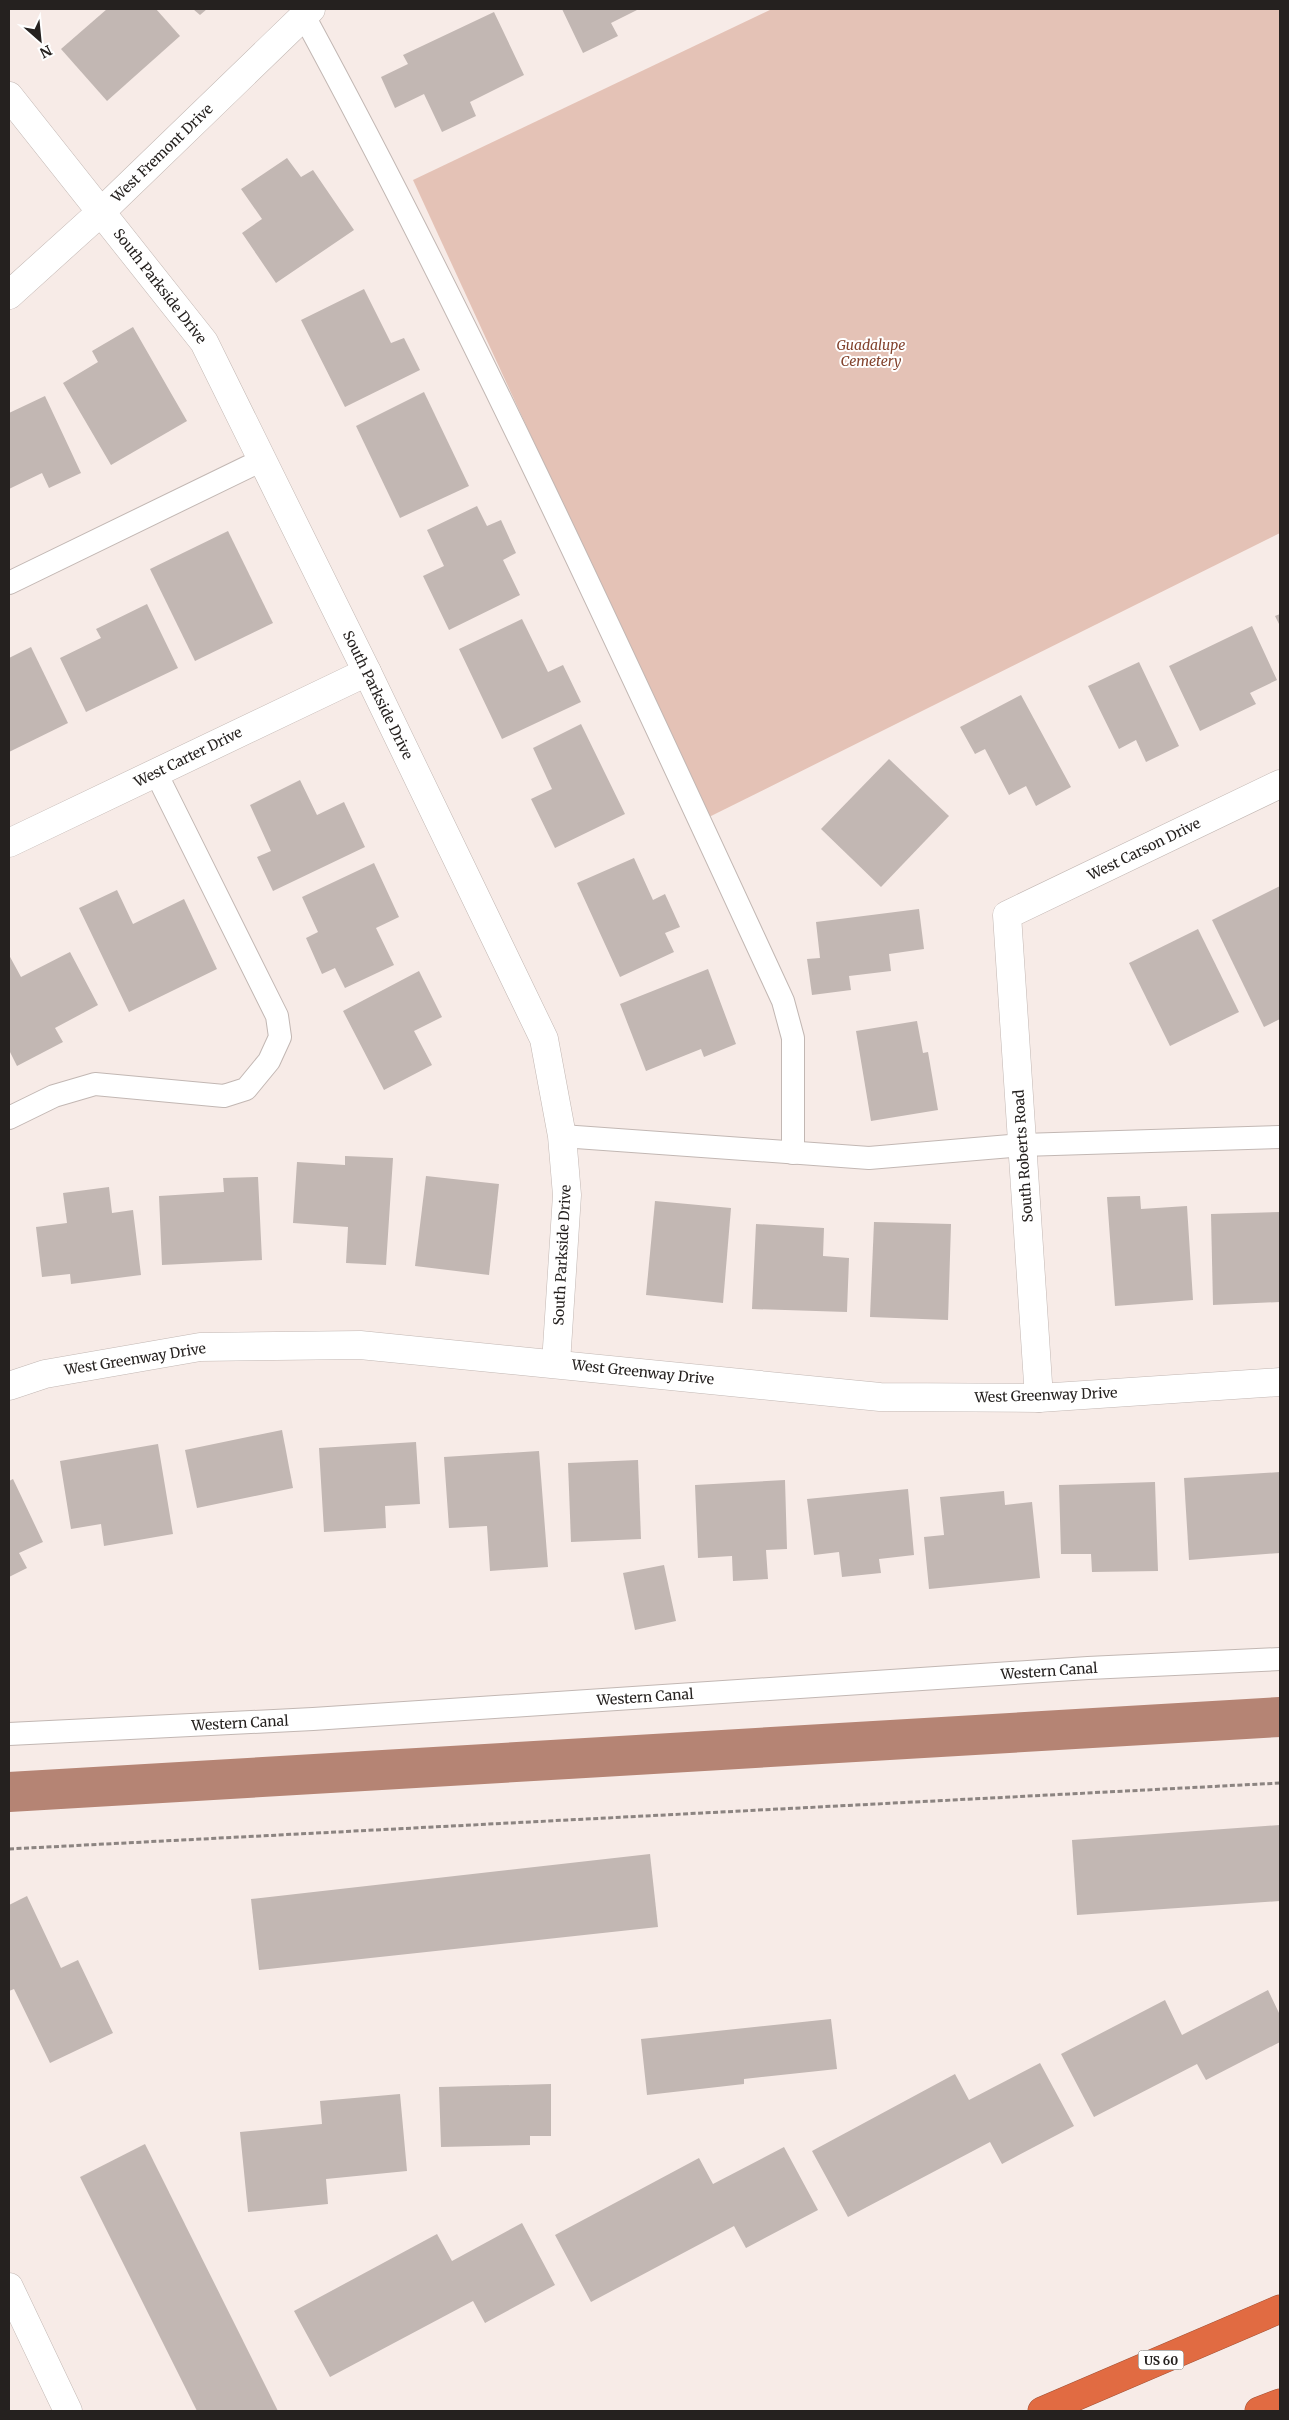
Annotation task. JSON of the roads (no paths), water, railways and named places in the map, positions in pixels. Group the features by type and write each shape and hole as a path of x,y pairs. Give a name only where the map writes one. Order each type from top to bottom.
{"highway":[{"name":"US 60","path":"1042,2411 1280,2309"},
{"path":"1259,2411 1280,2403"}],"street":[{"name":"West Fremont Drive","path":"9,295 102,211 308,12"},
{"name":"South Parkside Drive","path":"9,96 204,342 367,672 544,1039 562,1136 567,1195 556,1364"},
{"name":"West Carter Drive","path":"9,843 367,672"},
{"name":"West Carson Drive","path":"1007,915 1280,784"},
{"name":"South Roberts Road","path":"1007,915 1038,1398"},
{"name":"West Greenway Drive","path":"9,1386 45,1374 200,1347 360,1345 880,1397 1038,1398 1280,1382"},
{"path":"9,2286 68,2411"}],"lane":[{"path":"308,12 414,223 613,632 783,1001 793,1038 793,1153"},
{"path":"9,583 262,460"},
{"path":"9,1118 54,1096 95,1084 224,1096 246,1089 269,1061 280,1037 277,1016 156,772"},
{"path":"562,1136 869,1158 1022,1145 1280,1137"},
{"name":"Western Canal","path":"9,1734 313,1719 1088,1668 1280,1659"}],"waterway":[{"path":"9,1792 1280,1717"}],"park label":[{"name":"Guadalupe Cemetery","path":"871,354"}]}
